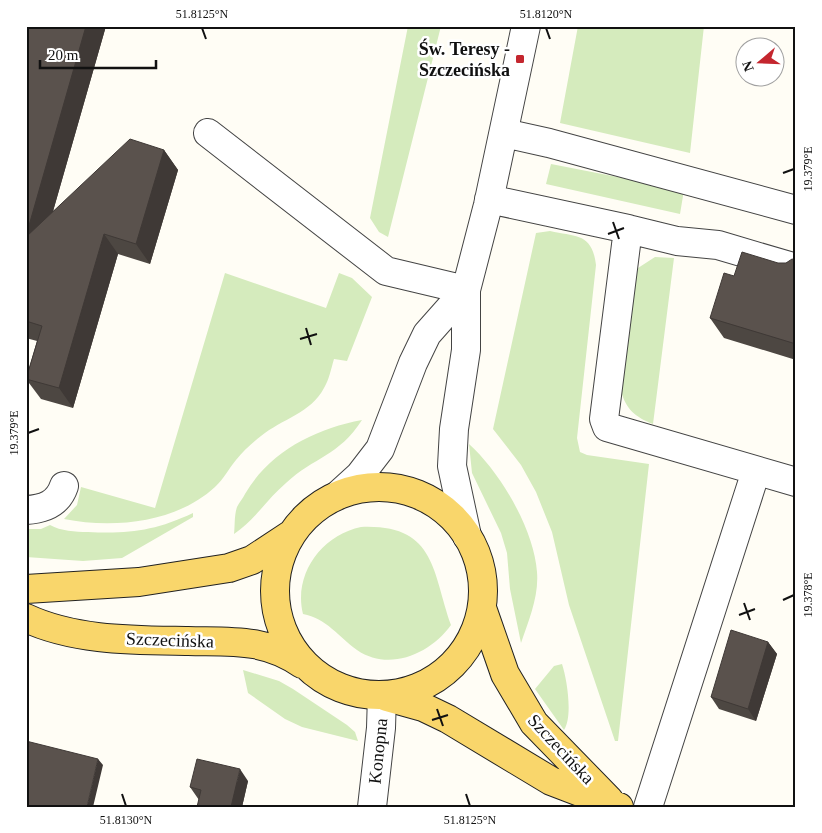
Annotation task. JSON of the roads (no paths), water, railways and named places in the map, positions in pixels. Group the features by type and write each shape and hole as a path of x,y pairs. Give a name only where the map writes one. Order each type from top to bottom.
{"main road":[{"path":"26,589 139,582 229,568 252,560 290,535 309,513 338,495 356,489 376,486 396,488 415,493 441,507 456,520 467,536 477,555 482,576 482,608 474,636 451,667 419,688 382,695"},
{"path":"290,535 277,567 276,606 287,640 310,669"},
{"name":"Szczecińska","path":"482,608 505,674 534,723 615,805"},
{"name":"Szczecińska","path":"26,618 40,624 74,632 124,639 256,644 283,651 324,680 347,691 382,695 422,707 448,719 551,781 615,805"}],"street":[{"path":"467,536 452,466 454,429 466,350 466,290 490,199 526,26"},
{"path":"208,133 386,271 466,290"},
{"path":"504,133 549,143 796,210"},
{"path":"490,199 677,241 718,245 796,268"},
{"path":"628,229 604,419 607,427 796,482"},
{"path":"338,495 360,475 380,449 413,363 427,334 466,290"},
{"path":"648,807 756,471"},
{"path":"26,510 46,507 54,503 64,486"},
{"name":"Konopna","path":"372,807 382,728 382,695"}],"place":[{"name":"Św. Teresy - Szczecińska","path":"520,59"}]}
